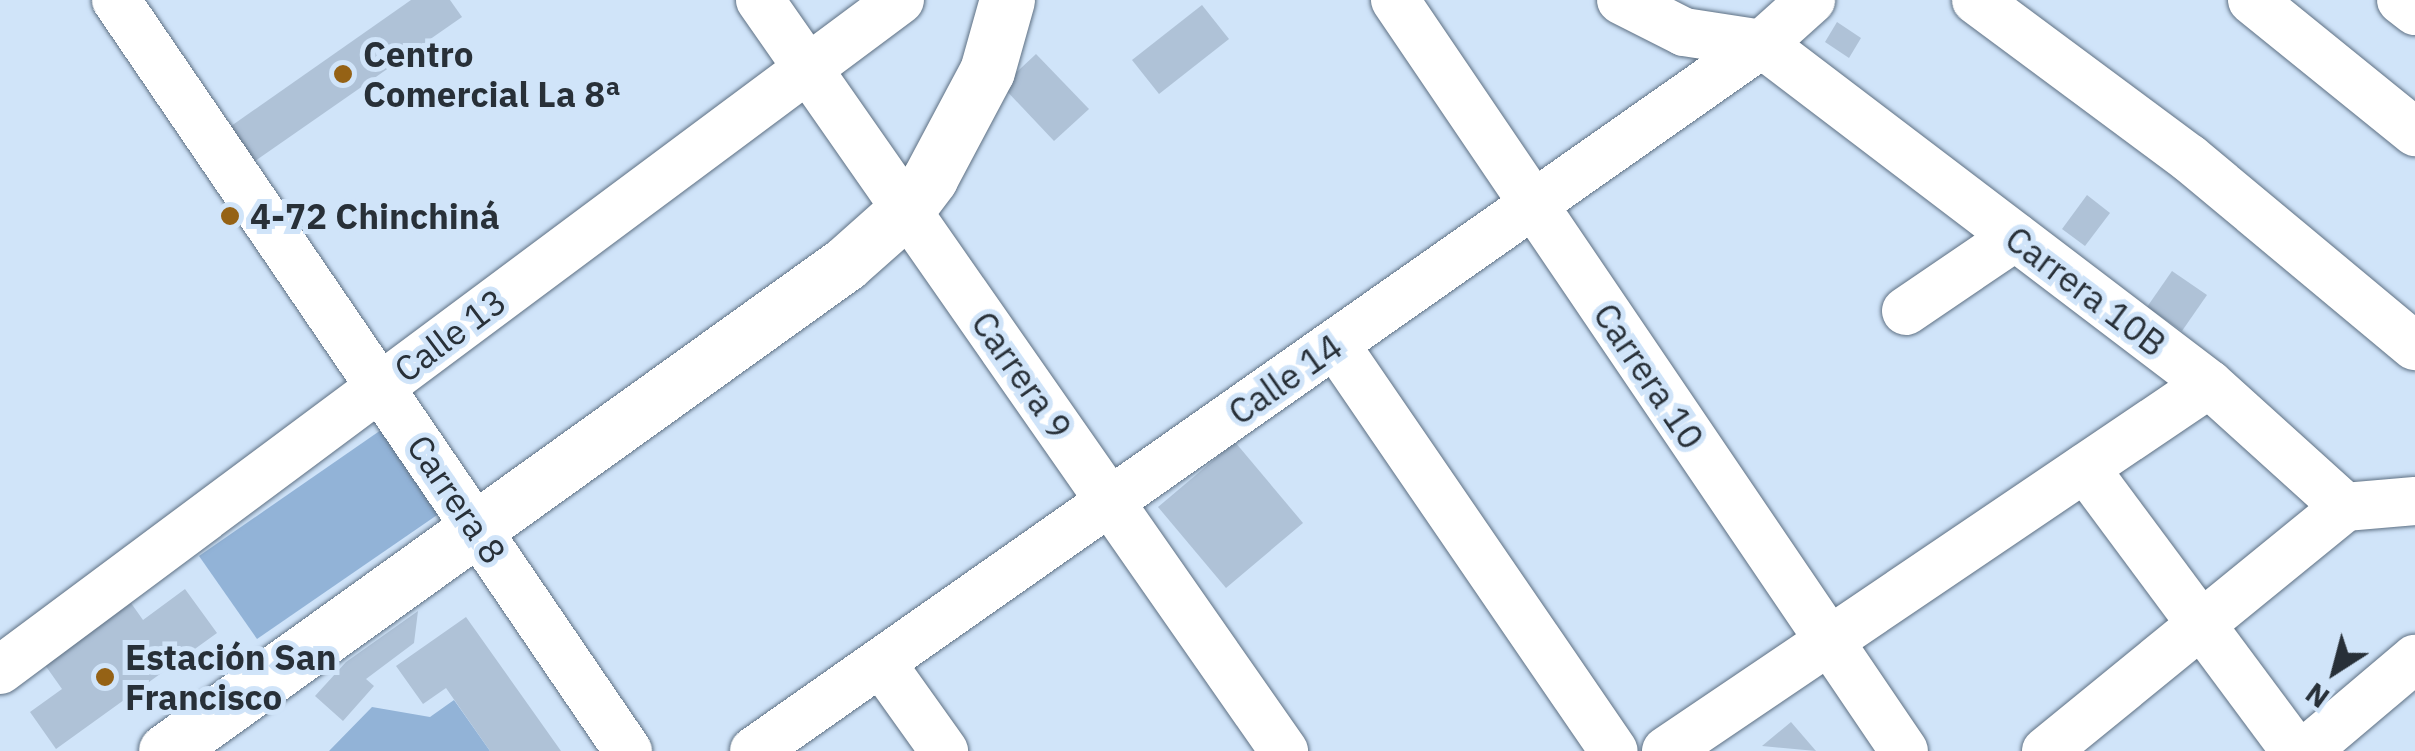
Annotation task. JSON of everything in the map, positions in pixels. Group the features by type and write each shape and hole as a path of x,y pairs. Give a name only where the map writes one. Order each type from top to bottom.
{"main road":[{"path":"166,751 790,308 907,209 974,101 1006,0"}],"street":[{"name":"Carrera 8","path":"116,0 628,751"},
{"name":"Carrera 9","path":"760,0 1284,751"},
{"name":"Calle 13","path":"0,670 900,0"},
{"name":"Carrera 10","path":"1394,0 1904,751"},
{"path":"1621,0 1684,32 1762,44"},
{"name":"Calle 14","path":"754,751 1762,44 1810,0"},
{"path":"1976,0 2174,146 2415,346"},
{"path":"2252,0 2415,132"},
{"path":"2401,0 2415,11"},
{"name":"Carrera 10B","path":"1762,44 2208,384 2345,507"},
{"path":"1906,311 2015,237"},
{"path":"1335,344 1614,751"},
{"path":"1666,751 2208,384"},
{"path":"2085,468 2295,751"},
{"path":"2046,751 2205,628 2345,507 2415,502"},
{"path":"2306,751 2415,659"},
{"path":"882,664 944,751"}],"shaded area":[{"path":"381,430 440,513 257,639 199,556"},
{"path":"454,700 490,751 329,751 372,707 430,717"}],"building":[{"name":"Centro Comercial La 8ª","path":"411,0 450,0 462,17 248,166 224,131"},
{"path":"1202,5 1229,39 1159,94 1132,60"},
{"path":"1837,22 1861,38 1849,58 1825,42"},
{"path":"1036,54 1089,109 1054,141 1002,86"},
{"path":"2087,195 2110,213 2085,246 2062,229"},
{"path":"2172,271 2207,295 2182,331 2147,307"},
{"path":"1235,442 1303,523 1226,588 1158,507"},
{"name":"Estación San Francisco","path":"185,589 217,633 56,749 30,712 62,689 45,665 131,603 143,620"},
{"path":"418,611 414,643 366,679 374,686 343,721 315,696 346,662"},
{"path":"466,617 561,751 490,751 446,688 423,704 396,666"},
{"path":"1791,722 1816,751 1762,746"}],"place":[{"name":"Centro Comercial La 8ª","path":"343,74"},
{"name":"4-72 Chinchiná","path":"230,216"},
{"name":"Estación San Francisco","path":"105,677"}]}
